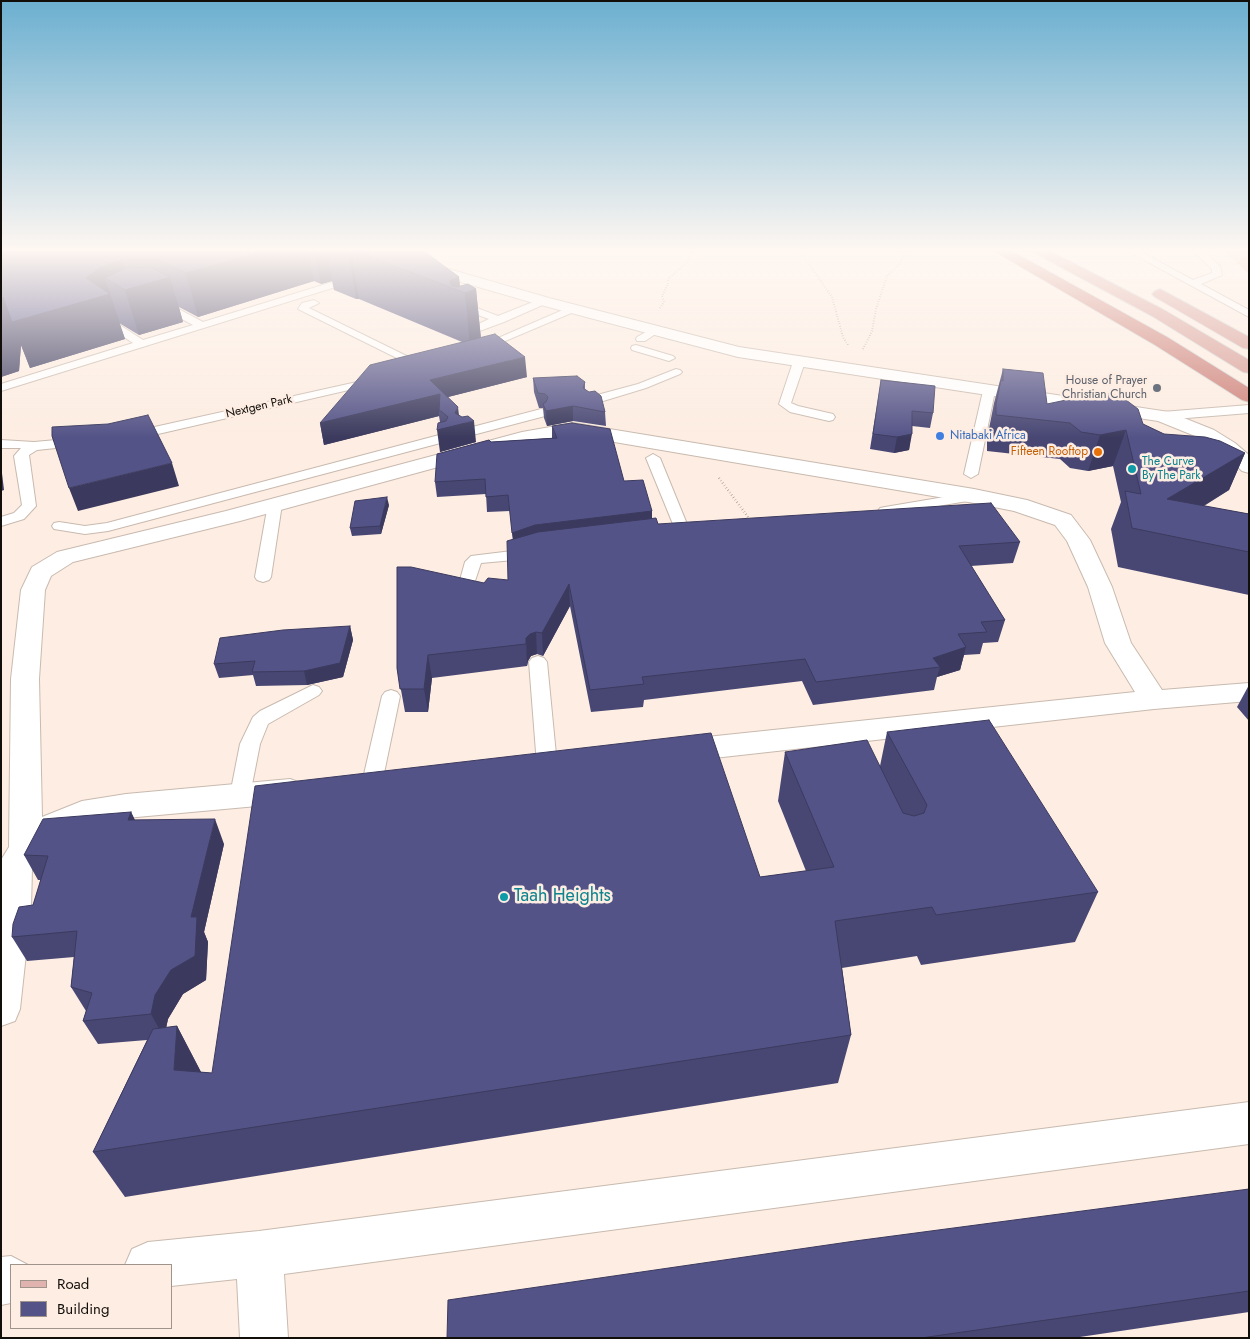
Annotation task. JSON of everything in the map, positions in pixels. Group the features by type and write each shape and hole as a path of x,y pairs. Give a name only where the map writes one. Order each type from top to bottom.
{"highway":[{"path":"1110,312 1161,341 1249,396"},
{"path":"1157,312 1249,368"},
{"path":"1193,312 1249,344"}],"street":[{"path":"580,312 643,339 799,362 852,364 1165,423 1207,434 1228,447 1249,466"},
{"path":"26,849 26,670 33,590 41,572 65,557 276,504 529,436 573,429 974,496 1019,505 1063,520 1078,540 1100,587 1118,643 1154,700"},
{"path":"649,754 846,742 1154,700 1249,692"},
{"path":"1,1009 13,908 15,866 26,849 40,834 62,821 82,813 126,806 358,784"},
{"path":"158,1264 259,1254 1249,1123"},
{"path":"259,1254 264,1338"}],"lane":[{"path":"177,312 203,326"},
{"path":"1,388 246,312"},
{"path":"311,312 427,366 404,372"},
{"path":"480,312 500,320"},
{"path":"462,334 517,312"},
{"path":"473,351 564,312"},
{"path":"120,314 108,322 143,345"},
{"path":"643,339 669,358"},
{"path":"799,362 785,404 794,409 829,417"},
{"path":"590,401 648,384 676,372"},
{"name":"Nextgen Park","path":"116,440 386,378"},
{"path":"971,474 989,391"},
{"path":"1165,423 1249,409"},
{"path":"465,433 541,413"},
{"path":"58,526 85,530 108,527 443,438"},
{"path":"1,444 34,446 88,442"},
{"path":"1,522 19,516 29,506 21,456 34,446"},
{"path":"653,458 687,529 663,532"},
{"path":"874,512 903,509 974,496"},
{"path":"263,577 276,504"},
{"path":"466,587 473,562 476,559 514,555 536,547 546,546"},
{"path":"538,662 549,765"},
{"path":"240,795 250,744 260,721 267,715 313,691"},
{"path":"358,784 391,696"}],"path":[{"path":"643,339 660,316 659,312"},
{"path":"836,312 852,364"},
{"path":"852,364 872,331 875,312"},
{"path":"698,449 751,521"}],"building":[{"path":"9,312 45,312 12,322"},
{"path":"495,334 525,357 430,380 458,407 455,413 462,417 468,416 474,421 437,430 438,423 446,421 448,417 439,411 440,394 320,423 370,365"},
{"path":"1003,369 1043,373 1047,404 1100,393 1111,394 1122,397 1138,409 1143,424 1164,434 1205,437 1220,441 1245,453 1167,499 1249,514 1249,552 1132,528 1125,491 1141,494 1126,430 1100,435 1081,432 1070,423 996,415 996,404 1001,380 1003,381"},
{"path":"577,376 585,382 583,388 589,392 595,391 601,396 605,412 573,406 546,411 543,404 548,397 545,394 538,393 533,378"},
{"path":"881,380 935,386 933,413 912,411 912,434 897,437 873,434"},
{"path":"148,415 172,463 69,488 52,436 52,427 108,424"},
{"path":"572,423 610,429 624,481 643,480 652,511 535,525 512,533 508,495 486,497 485,479 435,482 437,454 489,440 491,442 557,438 552,426"},
{"path":"387,497 380,526 350,528 355,501"},
{"path":"991,503 1020,542 959,546 1005,620 981,622 987,632 958,634 966,647 933,658 940,667 816,682 805,659 642,677 644,684 590,690 569,584 542,633 530,634 526,638 526,644 428,655 424,689 400,689 397,668 397,567 411,567 484,583 488,578 508,580 507,541 538,532 656,518 658,524"},
{"path":"350,626 340,663 304,671 252,672 255,661 214,664 220,638 283,630"},
{"path":"989,720 1098,892 936,915 932,907 835,921 851,1035 93,1152 153,1029 177,1026 174,1070 212,1073 255,786 711,733 760,877 834,867 785,752 867,740 903,813 914,816 924,813 927,805 887,732"},
{"path":"131,812 128,820 215,819 191,917 197,917 195,956 171,970 155,995 151,1014 83,1021 92,993 71,987 77,931 12,937 13,924 19,907 33,905 48,856 24,855 43,819"},
{"path":"1249,1189 1249,1291 921,1338 447,1338 448,1300 855,1241"}],"place":[{"name":"House of Prayer Christian Church","path":"1157,388"},
{"name":"Nitabaki Africa","path":"940,436"},
{"name":"Fifteen Rooftop","path":"1098,452"},
{"name":"The Curve By The Park","path":"1132,469"},
{"name":"Taah Heights","path":"504,897"}]}
